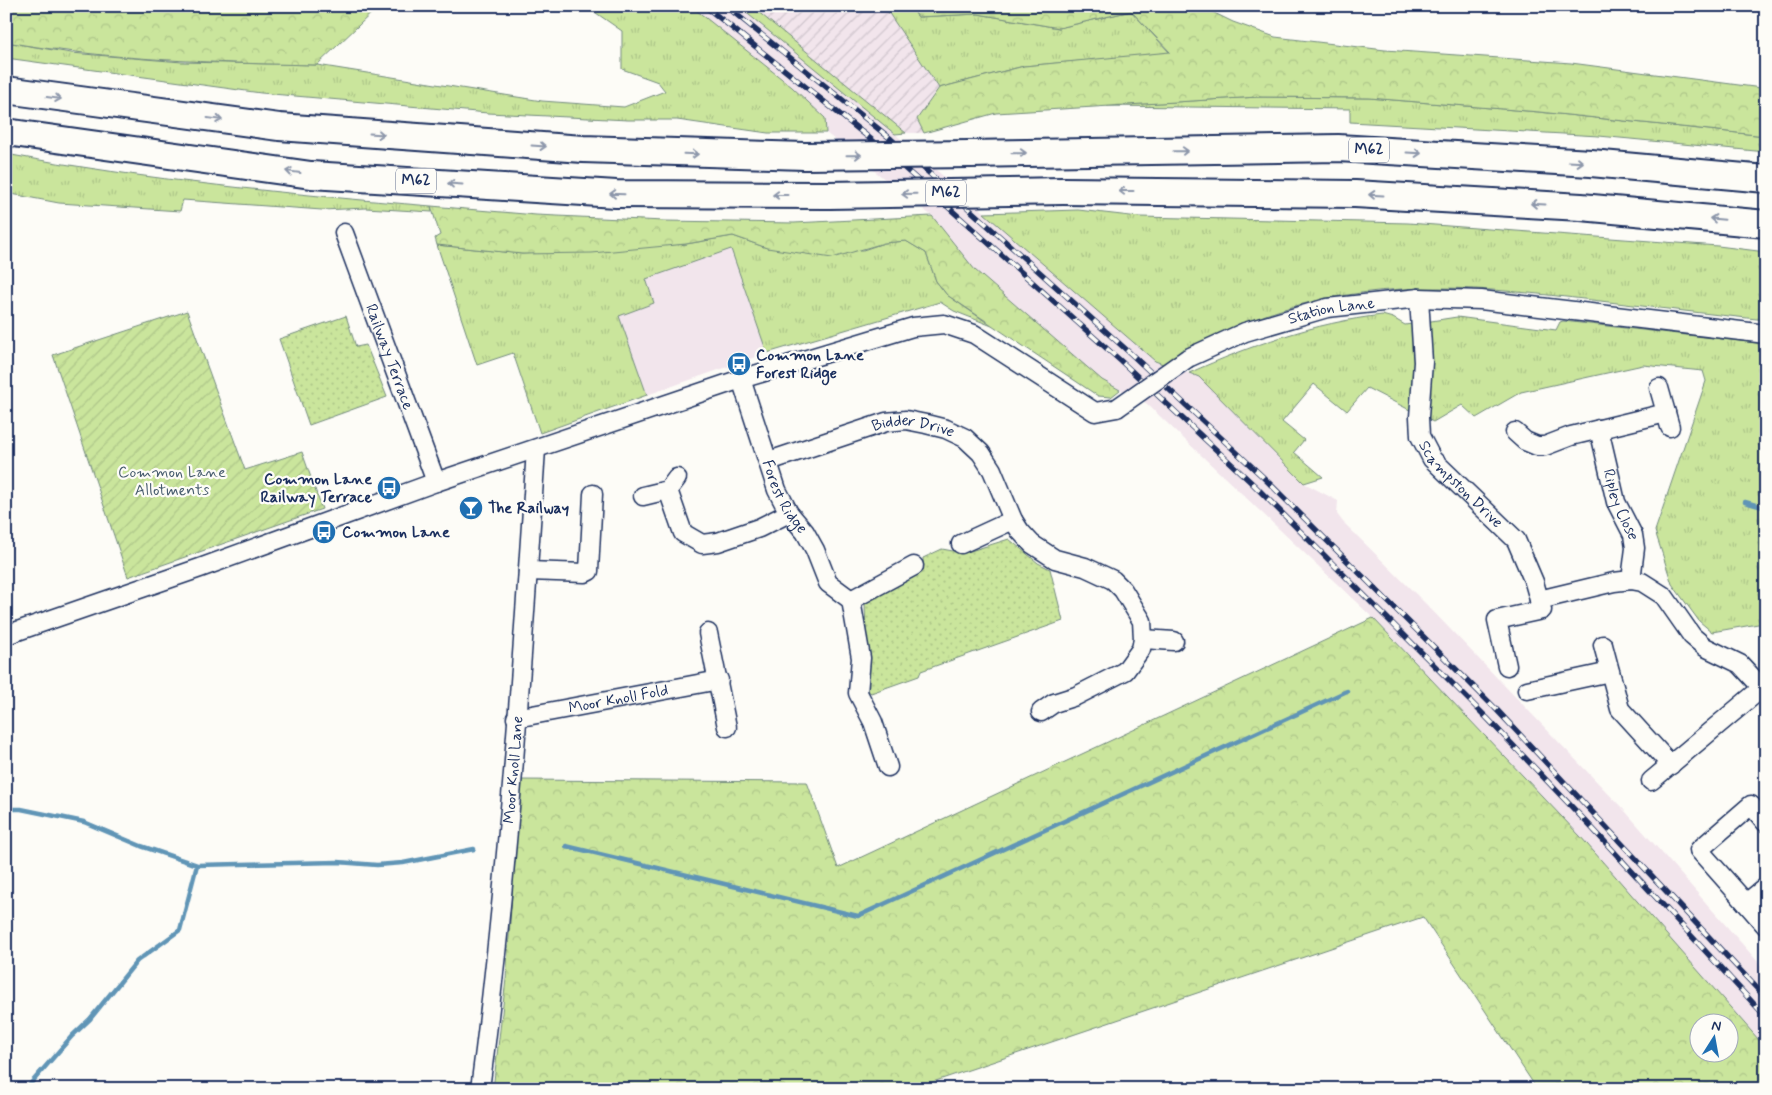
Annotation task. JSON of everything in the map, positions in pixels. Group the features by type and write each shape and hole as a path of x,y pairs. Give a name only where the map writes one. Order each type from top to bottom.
{"highway":[{"name":"M62","path":"6,90 279,128 583,149 805,156 1338,148 1591,162 1766,179"},
{"name":"M62","path":"6,132 311,175 616,194 829,195 1063,191 1355,194 1581,207 1766,224"}],"street":[{"name":"Railway Terrace","path":"344,233 436,482"},
{"name":"Station Lane","path":"740,379 913,326 944,324 974,334 1095,412 1117,408 1188,358 1246,332 1327,308 1419,298 1491,301 1766,334"},
{"name":"Scampston Drive","path":"1419,298 1423,362 1419,417 1420,436 1432,459 1516,540 1534,582 1540,605"},
{"path":"6,635 200,568 436,482 740,379"},
{"name":"Forest Ridge","path":"740,379 769,461 777,490 789,513 805,532 815,550 828,583 851,600"},
{"path":"1514,433 1536,446 1546,446 1599,429 1668,420 1660,388"},
{"name":"Bidder Drive","path":"769,461 886,422 906,420 926,424 946,429 965,438 981,453 992,470 1020,531 1043,553 1055,559 1100,572 1114,580 1123,590 1142,621 1143,639"},
{"name":"Ripley Close","path":"1599,429 1616,502 1633,535 1635,548 1631,580"},
{"name":"Moor Knoll Lane","path":"480,1089 496,958 528,571 536,449"},
{"path":"643,496 673,484 683,533 702,544 735,538 789,513"},
{"path":"528,571 585,573 589,571 593,494"},
{"path":"961,544 1014,520"},
{"path":"888,768 873,722 858,693 861,658 851,600 914,566"},
{"path":"1507,666 1497,620 1591,587 1631,580 1642,582 1664,596 1692,636 1705,647 1740,664 1764,690 1652,781"},
{"path":"708,633 727,727"},
{"path":"1041,712 1054,703 1076,696 1125,671 1140,649 1143,639 1174,641"},
{"path":"1603,645 1620,709 1671,765"},
{"path":"1527,690 1610,672"},
{"name":"Moor Knoll Fold","path":"516,718 719,680"},
{"path":"1766,823 1751,806 1699,850 1766,926"},
{"path":"1746,903 1766,886"}],"shaded area":[{"path":"691,6 738,6 895,134 1155,361 1199,377 1304,483 1338,501 1337,514 1343,522 1426,604 1625,811 1766,971 1766,1048 1740,1018 1740,1012 1734,1012 1580,836 1373,618 1146,403 1102,380 975,270 932,216 826,133 825,118"},
{"path":"751,6 884,6 939,88 917,119 924,133 906,133"},
{"path":"731,249 767,353 647,395 619,316 654,303 646,279"}],"green space":[{"path":"6,6 379,6 317,65 161,60 83,53 6,42"},
{"path":"586,6 691,6 792,87 825,118 826,133 768,133 677,120 628,120 488,113 261,93 6,58 6,42 71,53 182,62 317,65 542,101 624,107 665,91 658,82 622,69 622,31"},
{"path":"738,6 751,6 906,133 895,134"},
{"path":"884,6 910,6 918,17 978,14 1059,28 1131,11 1170,53 1024,66 939,88"},
{"path":"910,6 1200,6 1233,22 1275,37 1385,50 1571,63 1754,87 1766,89 1766,136 1539,112 1369,98 1258,97 996,113 924,133 917,119 939,88 1024,66 1170,52 1131,11 1059,28 978,14 918,17"},
{"path":"1258,97 1369,98 1539,112 1766,136 1766,152 1599,136 1350,122 1350,109 1107,106"},
{"path":"6,154 165,179 431,206 432,212 366,208 322,210 183,200 180,211 59,203 6,193"},
{"path":"431,206 536,215 664,221 794,223 932,216 975,270 1102,380 1120,390 1111,397 1098,396 947,295 936,281 926,253 906,241 884,243 832,258 767,248 733,236 686,244 592,253 522,254 437,245 435,238 440,235"},
{"path":"1078,210 1139,217 1408,223 1718,246 1766,252 1766,320 1551,295 1475,289 1401,289 1324,299 1268,314 1238,326 1163,364 1155,361 984,213"},
{"path":"733,236 767,248 863,250 884,243 906,241 926,253 936,281 947,295 992,326 954,311 940,302 767,353 731,249 646,279 654,303 619,316 647,395 540,433 513,353 477,365 437,245 522,254 686,244"},
{"name":"Common Lane Allotments","path":"187,311 245,470 302,452 322,509 128,577 53,355"},
{"path":"1382,315 1393,318 1405,325 1457,317 1556,330 1560,322 1563,321 1766,344 1766,625 1758,624 1712,632 1699,621 1672,584 1655,531 1706,381 1703,371 1643,365 1521,392 1476,418 1462,405 1433,422 1367,388 1347,411 1314,384 1282,422 1304,440 1294,452 1323,477 1304,483 1199,377 1189,373 1283,336 1332,323"},
{"path":"346,316 356,347 366,345 387,397 309,425 279,339"},
{"path":"1009,539 1038,563 1050,569 1063,621 921,671 919,676 871,693 868,691 865,604 881,590 923,567 923,558 942,549 964,553"},
{"path":"1373,618 1580,836 1734,1012 1690,1012 1690,1062 1740,1062 1740,1018 1766,1048 1766,1089 1537,1089 1423,917 912,1089 493,1089 506,979 520,780 807,782 838,868"}],"waterway":[{"path":"1745,502 1766,508"},
{"path":"566,846 858,916 1347,691"},
{"path":"6,809 21,809 84,822 141,846 197,865 338,862 377,865 403,863 474,849"},
{"path":"26,1089 72,1036 90,1019 137,961 180,930 197,865"}],"railway":[{"path":"705,6 883,149 1123,363 1254,485 1487,718 1593,829 1766,1017"},
{"path":"726,6 891,139 1130,353 1262,476 1495,708 1766,998"}],"place":[{"name":"Common Lane Forest Ridge","path":"739,364"},
{"name":"Common Lane Railway Terrace","path":"389,488"},
{"name":"The Railway","path":"471,508"},
{"name":"Common Lane","path":"324,532"}]}
